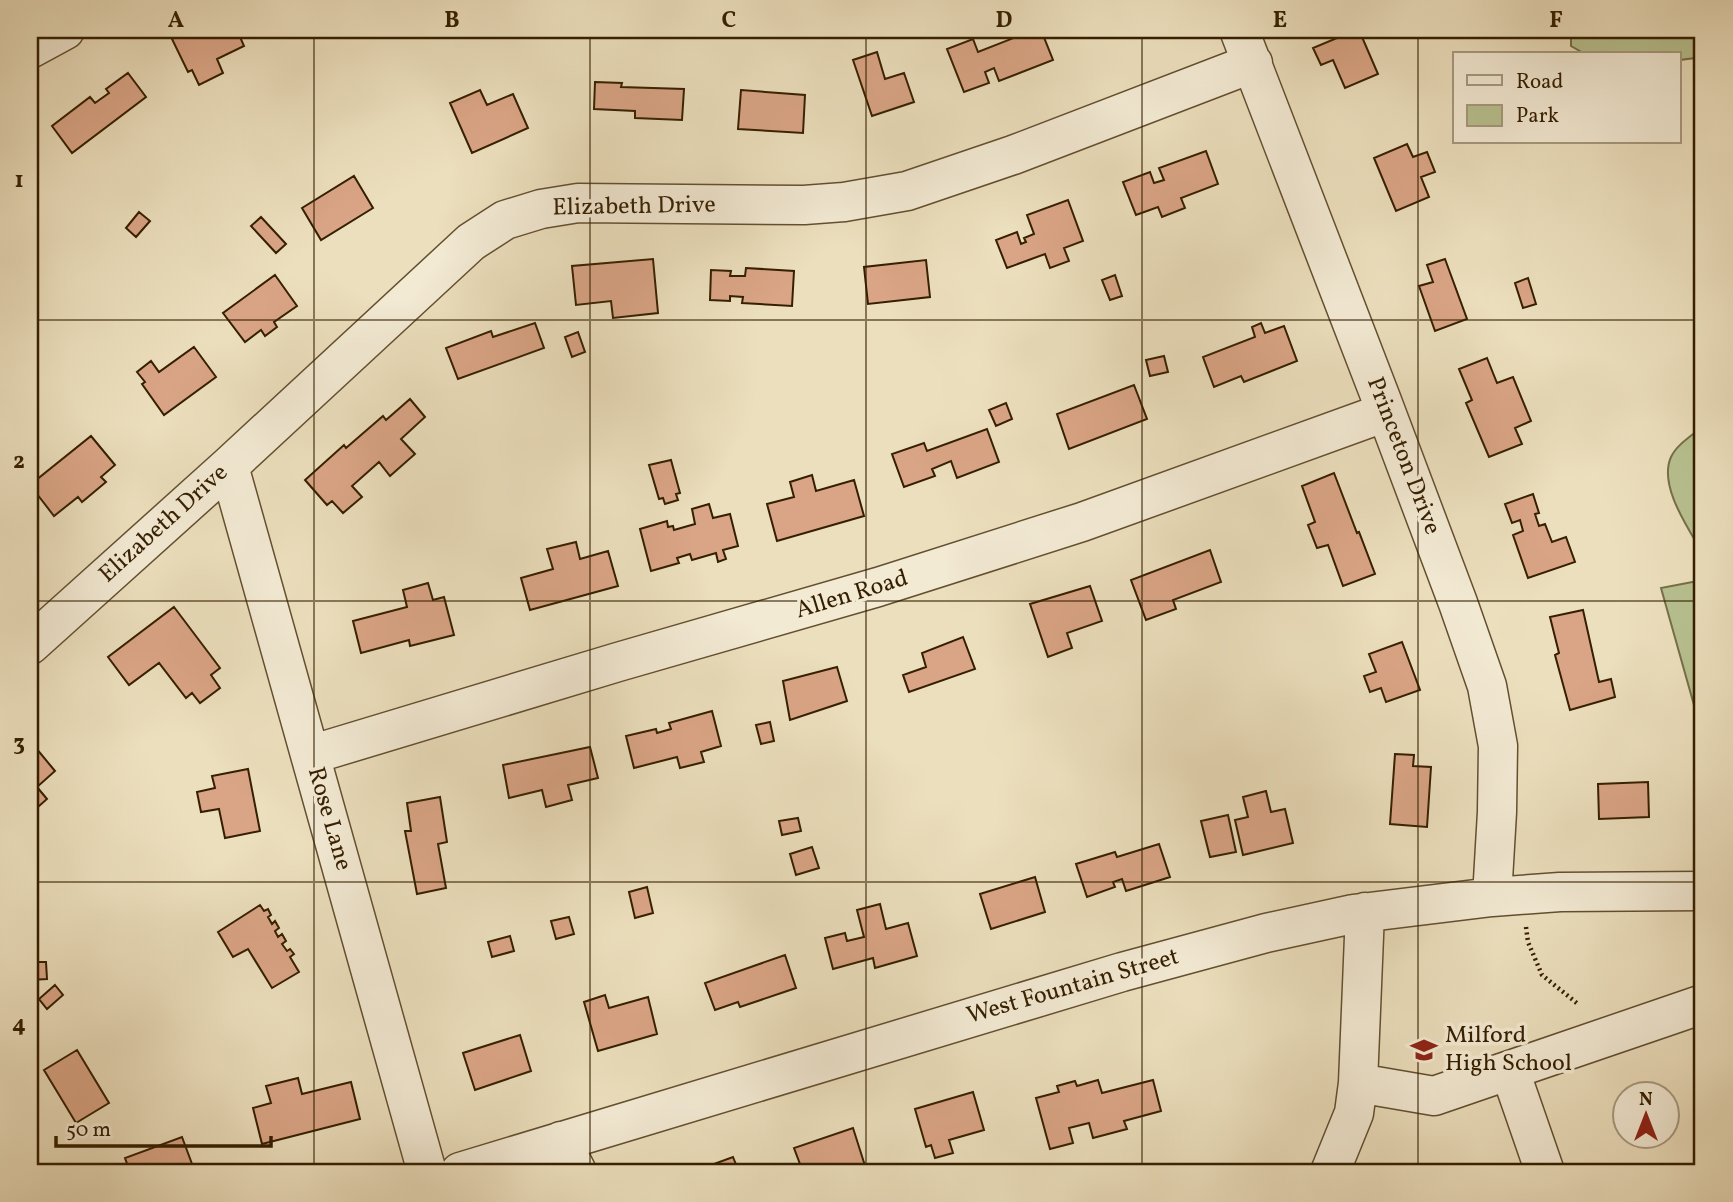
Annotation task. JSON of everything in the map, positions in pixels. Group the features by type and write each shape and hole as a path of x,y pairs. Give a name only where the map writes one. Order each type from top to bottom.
{"street":[{"path":"30,49 65,30"},
{"name":"Princeton Drive","path":"1246,46 1487,686 1498,746 1497,812 1508,906"},
{"name":"Elizabeth Drive","path":"30,645 229,466 471,242 505,220 541,209 578,203 804,205 844,202 907,191 1013,155 1246,46"},
{"name":"Allen Road","path":"310,755 902,580 1082,522 1386,412"},
{"name":"Rose Lane","path":"229,466 427,1172"},
{"name":"West Fountain Street","path":"460,1172 569,1157 1122,972 1266,933 1365,912 1508,906 1560,892 1703,891"},
{"path":"1330,1172 1354,1113 1365,912"},
{"path":"1357,1083 1434,1096 1703,1004"},
{"path":"1510,1070 1545,1172"}],"path":[{"path":"1508,906 1542,975 1578,1004"}],"green space":[{"path":"1571,30 1703,30 1703,57 1680,60 1680,52 1582,52 1571,46"},
{"path":"1703,426 1703,554 1677,507 1668,468 1677,448"},
{"path":"1703,580 1703,737 1661,588"}],"building":[{"path":"193,30 237,30 244,46 217,59 223,73 199,85 192,70 188,72 172,39"},
{"path":"1034,30 1041,30 1053,60 999,81 994,68 985,72 989,83 964,92 947,49 973,39 978,52"},
{"path":"1359,30 1378,74 1345,88 1333,60 1321,65 1313,48"},
{"path":"877,52 885,79 904,73 914,102 872,116 853,60"},
{"path":"128,73 146,97 72,153 52,126 90,97 95,103 109,93 106,89"},
{"path":"595,82 622,83 621,87 684,89 682,120 635,118 635,111 594,109"},
{"path":"480,90 487,105 513,94 528,128 472,153 450,103"},
{"path":"741,90 805,95 803,133 738,129"},
{"path":"1407,144 1413,157 1427,152 1435,172 1421,177 1429,197 1396,211 1374,158"},
{"path":"1206,151 1218,184 1181,198 1185,208 1162,217 1158,207 1136,215 1123,182 1150,172 1154,183 1164,180 1159,168"},
{"path":"354,176 373,208 321,240 302,208"},
{"path":"1068,200 1083,241 1064,248 1069,261 1050,268 1045,254 1007,268 996,240 1017,232 1021,244 1026,242 1024,238 1034,234 1027,215"},
{"path":"139,212 150,221 136,237 126,228"},
{"path":"261,217 286,244 276,253 251,226"},
{"path":"653,259 658,313 613,318 611,301 576,305 572,266"},
{"path":"1445,259 1467,319 1435,331 1419,286 1433,282 1427,265"},
{"path":"926,260 930,297 868,304 864,267"},
{"path":"746,268 794,271 792,306 742,303 743,297 730,296 730,301 710,300 711,270 731,271 730,276 745,276"},
{"path":"275,275 297,306 274,322 277,327 265,336 261,330 245,342 223,313"},
{"path":"1115,275 1122,296 1110,300 1102,280"},
{"path":"1528,278 1536,304 1523,308 1515,283"},
{"path":"535,323 544,348 458,379 446,348 491,331 493,337"},
{"path":"1261,323 1265,333 1284,326 1297,361 1244,382 1241,376 1214,387 1203,357 1255,337 1252,327"},
{"path":"578,332 585,352 572,357 565,337"},
{"path":"194,347 216,377 164,415 142,384 145,382 137,372 151,361 159,372"},
{"path":"1164,356 1168,372 1150,376 1146,360"},
{"path":"1487,358 1497,383 1513,377 1531,421 1515,428 1522,444 1489,457 1466,403 1472,400 1459,369"},
{"path":"1134,385 1147,419 1069,449 1057,414"},
{"path":"410,399 425,417 401,439 415,454 390,476 379,462 352,486 362,497 343,513 332,501 327,505 305,480 344,445 346,448 383,416 386,420"},
{"path":"1006,403 1012,419 996,426 989,410"},
{"path":"987,429 999,462 957,478 951,461 932,469 935,476 904,487 892,454 924,443 927,451"},
{"path":"91,436 115,465 101,477 106,482 82,502 78,497 54,516 30,485"},
{"path":"671,460 680,493 676,494 678,500 665,504 663,498 659,499 649,465"},
{"path":"1334,473 1375,574 1343,586 1328,545 1317,548 1308,525 1315,522 1302,486"},
{"path":"812,475 816,491 854,480 864,516 777,541 767,504 794,497 790,482"},
{"path":"1533,494 1539,513 1535,514 1539,526 1545,524 1552,542 1566,537 1575,562 1528,578 1513,535 1523,531 1520,520 1512,523 1505,504"},
{"path":"709,504 713,518 730,514 738,546 723,550 726,559 718,562 716,553 692,560 690,554 677,558 679,563 651,571 640,529 667,521 668,527 673,526 674,530 695,524 692,509"},
{"path":"576,542 580,559 608,551 618,586 530,610 521,578 553,569 547,549"},
{"path":"1210,550 1221,582 1173,600 1176,609 1146,620 1131,580"},
{"path":"428,583 433,600 444,597 454,635 410,646 409,640 361,653 353,621 407,607 403,590"},
{"path":"1090,586 1102,621 1067,633 1072,648 1048,657 1030,604"},
{"path":"174,607 220,668 211,675 220,688 200,703 192,693 186,698 159,663 129,685 108,657"},
{"path":"1583,610 1599,682 1611,679 1615,697 1570,710 1555,655 1559,653 1550,617"},
{"path":"963,637 975,669 909,692 903,675 926,667 922,653"},
{"path":"1402,642 1420,690 1386,702 1381,688 1370,692 1364,676 1376,672 1369,654"},
{"path":"837,667 847,701 790,720 783,681"},
{"path":"712,711 721,746 701,752 704,762 680,768 677,757 634,768 626,736 656,729 657,733 671,729 669,723"},
{"path":"770,722 774,741 761,744 756,725"},
{"path":"31,742 55,771 37,787 47,799 30,814"},
{"path":"590,747 598,778 568,785 572,800 546,807 542,790 509,798 503,765"},
{"path":"1395,754 1414,755 1413,766 1431,767 1427,827 1390,824"},
{"path":"248,769 260,831 225,838 219,809 201,812 197,792 215,788 212,776"},
{"path":"1648,782 1649,817 1599,819 1598,784"},
{"path":"1266,791 1271,812 1285,809 1293,843 1243,855 1235,820 1248,817 1243,797"},
{"path":"440,797 447,842 438,844 446,888 417,894 405,831 411,831 407,803"},
{"path":"1228,815 1236,852 1210,857 1201,821"},
{"path":"798,818 801,831 782,835 779,821"},
{"path":"1159,844 1170,877 1126,891 1122,879 1113,882 1115,887 1087,897 1076,864 1115,852 1117,857"},
{"path":"812,847 819,868 796,875 790,854"},
{"path":"1035,877 1045,912 991,929 980,894"},
{"path":"647,887 653,913 635,918 629,892"},
{"path":"880,904 886,929 908,923 917,956 875,968 873,958 833,969 825,938 845,933 847,941 864,937 857,910"},
{"path":"260,905 264,911 268,909 272,924 275,921 279,928 275,931 278,937 282,934 286,941 282,944 287,951 290,949 294,954 290,957 299,972 272,988 248,949 233,957 218,932"},
{"path":"569,917 574,934 556,939 551,921"},
{"path":"510,936 514,951 492,957 488,942"},
{"path":"785,955 796,988 740,1007 738,1002 715,1010 705,983"},
{"path":"30,962 46,962 47,979 30,980"},
{"path":"55,985 63,995 47,1009 39,999"},
{"path":"605,995 609,1008 648,997 657,1034 598,1051 584,1002"},
{"path":"520,1035 531,1071 475,1090 463,1053"},
{"path":"77,1050 109,1103 76,1123 44,1070"},
{"path":"298,1078 302,1094 351,1082 360,1119 262,1144 253,1108 271,1103 266,1086"},
{"path":"1098,1080 1102,1093 1153,1080 1161,1111 1124,1121 1127,1129 1093,1138 1089,1123 1069,1128 1073,1143 1050,1149 1036,1098 1059,1092 1057,1086 1075,1081 1077,1086"},
{"path":"973,1092 984,1130 949,1140 953,1153 935,1158 931,1145 926,1147 915,1109"},
{"path":"853,1128 867,1172 803,1172 794,1148"},
{"path":"182,1137 195,1172 130,1172 125,1158"},
{"path":"733,1157 739,1172 692,1172"}],"place":[{"name":"Milford High School","path":"1424,1050"}]}
